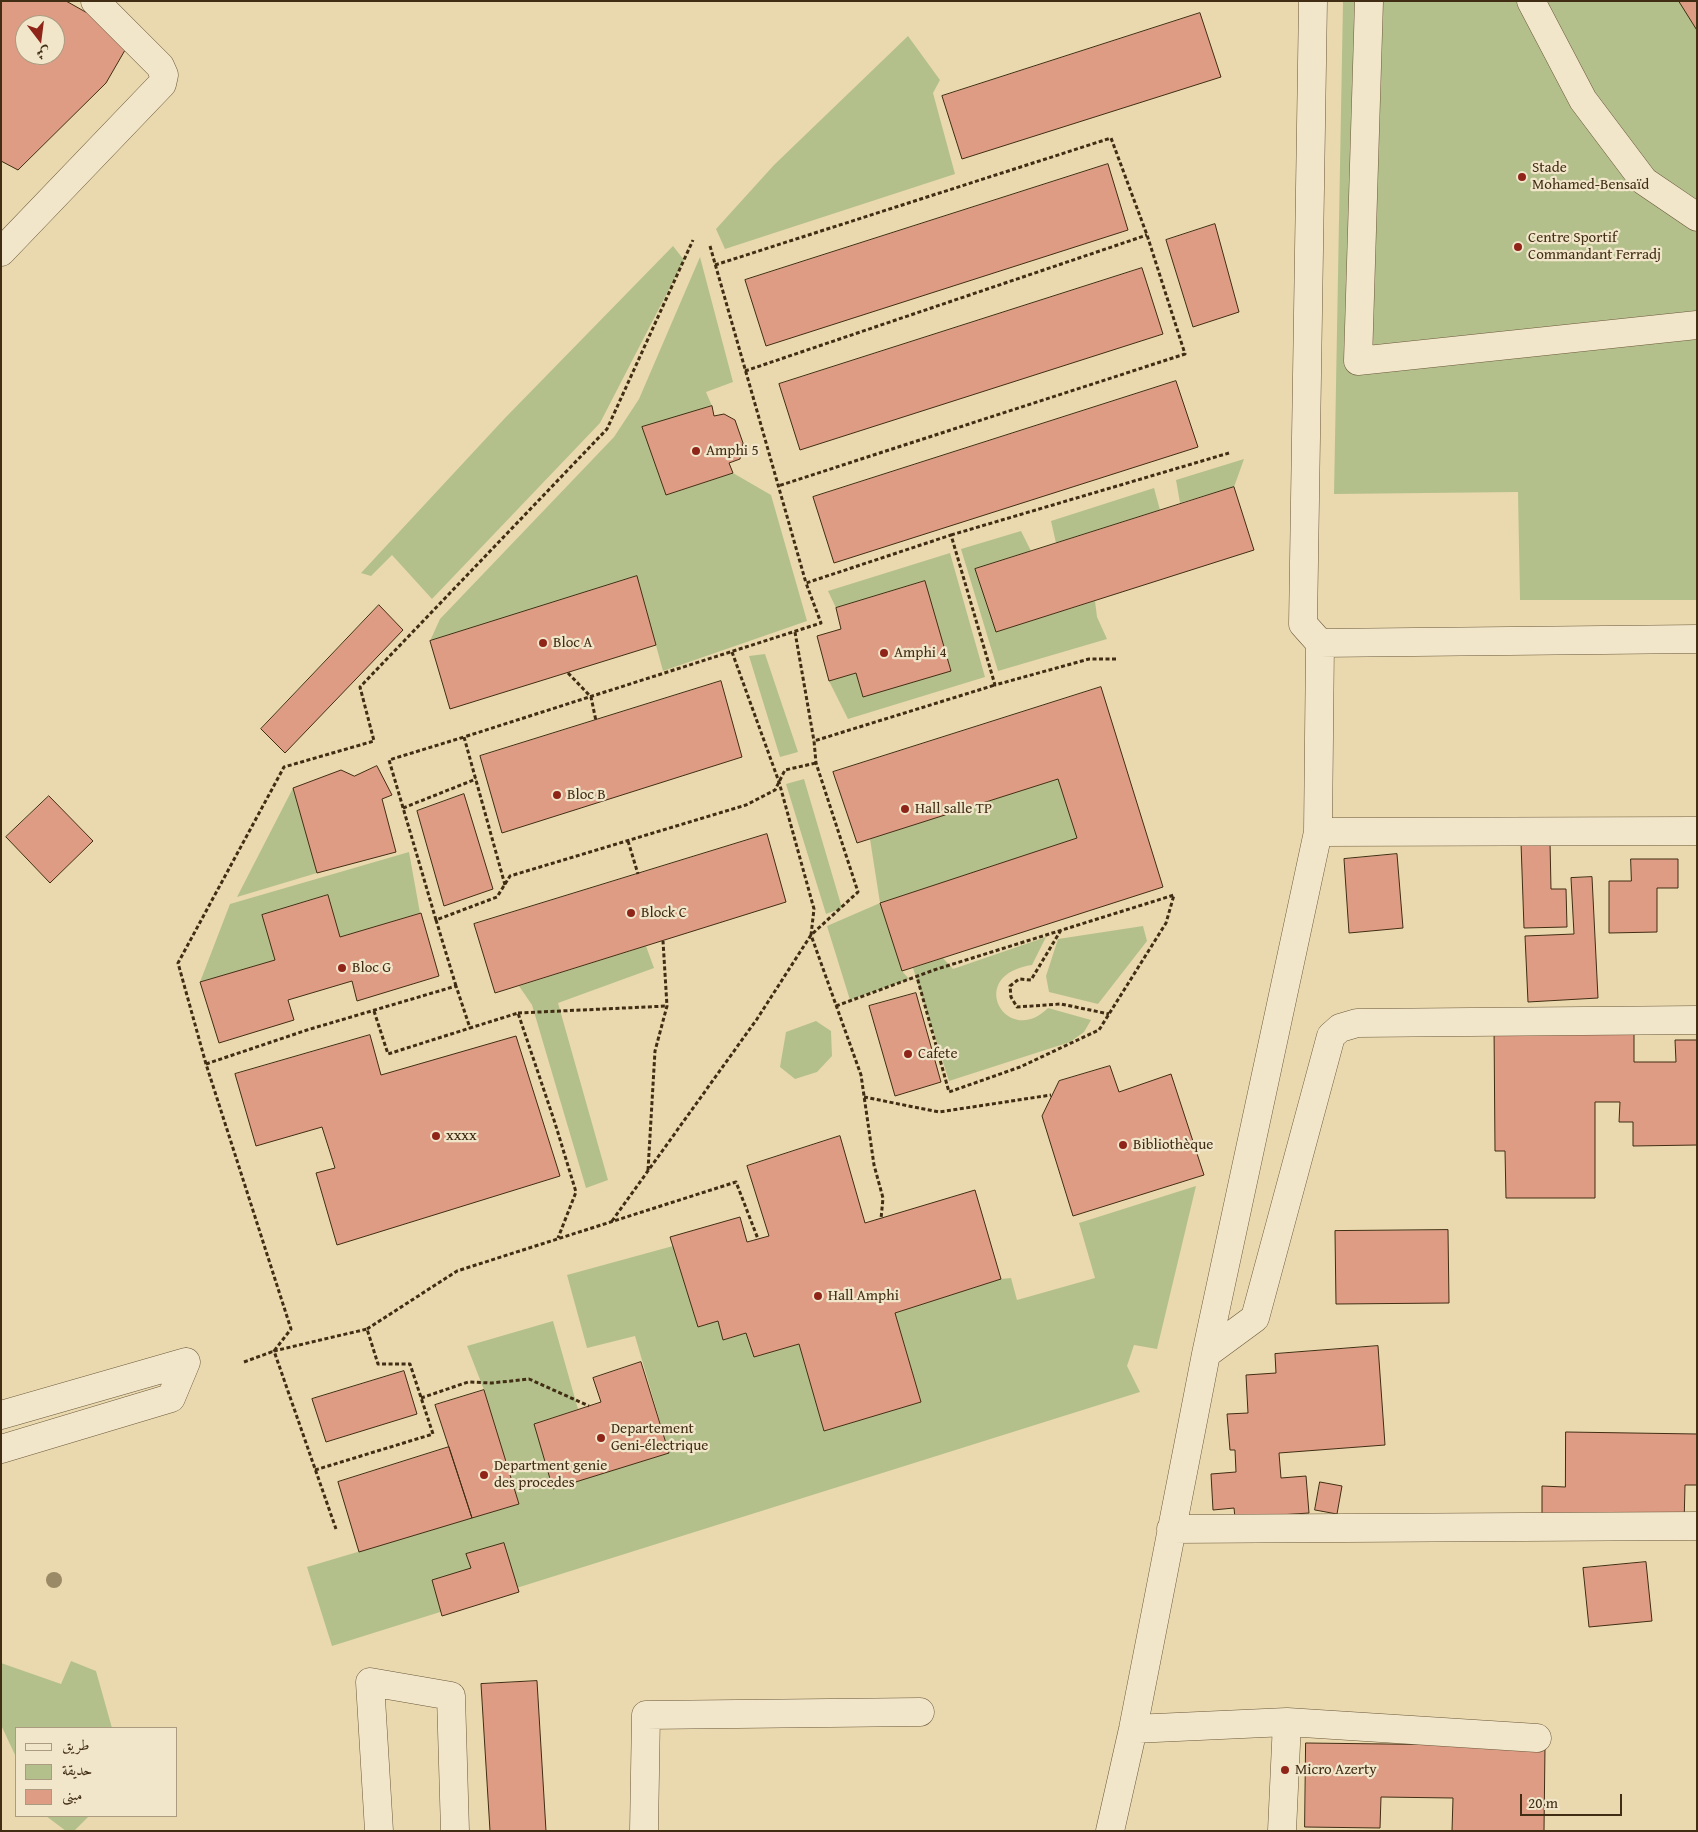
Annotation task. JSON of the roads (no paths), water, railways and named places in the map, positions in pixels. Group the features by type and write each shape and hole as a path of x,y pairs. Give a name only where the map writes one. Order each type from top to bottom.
{"street":[{"path":"6,236 162,84 164,75 160,66 95,1"},
{"path":"1110,1831 1133,1728 1206,1354 1318,832 1320,643 1303,624 1313,1"},
{"path":"1369,1 1358,361 1697,324"},
{"path":"1531,1 1582,100 1644,181 1697,216"},
{"path":"1320,643 1697,639"},
{"path":"1318,832 1697,831"},
{"path":"1206,1354 1255,1318 1331,1036 1340,1028 1357,1024 1697,1020"},
{"path":"1,1415 186,1362 170,1398 1,1449"},
{"path":"1172,1529 1697,1526"},
{"path":"379,1831 370,1682 451,1696 455,1831"},
{"path":"644,1831 646,1715 920,1712"},
{"path":"1133,1728 1287,1722 1537,1738"},
{"path":"1282,1831 1287,1722"}],"place":[{"name":"Stade Mohamed-Bensaïd","path":"1522,177"},
{"name":"Centre Sportif Commandant Ferradj","path":"1518,247"},
{"name":"Amphi 5","path":"696,451"},
{"name":"Bloc A","path":"543,643"},
{"name":"Amphi 4","path":"884,653"},
{"name":"Bloc B","path":"557,795"},
{"name":"Hall salle TP","path":"905,809"},
{"name":"Block C","path":"631,913"},
{"name":"Bloc G","path":"342,968"},
{"name":"Cafete","path":"908,1054"},
{"name":"xxxx","path":"436,1136"},
{"name":"Bibliothèque","path":"1123,1145"},
{"name":"Hall Amphi","path":"818,1296"},
{"name":"Departement Geni-électrique","path":"601,1438"},
{"name":"Department genie des procedes","path":"484,1475"},
{"name":"Micro Azerty","path":"1285,1770"}]}
